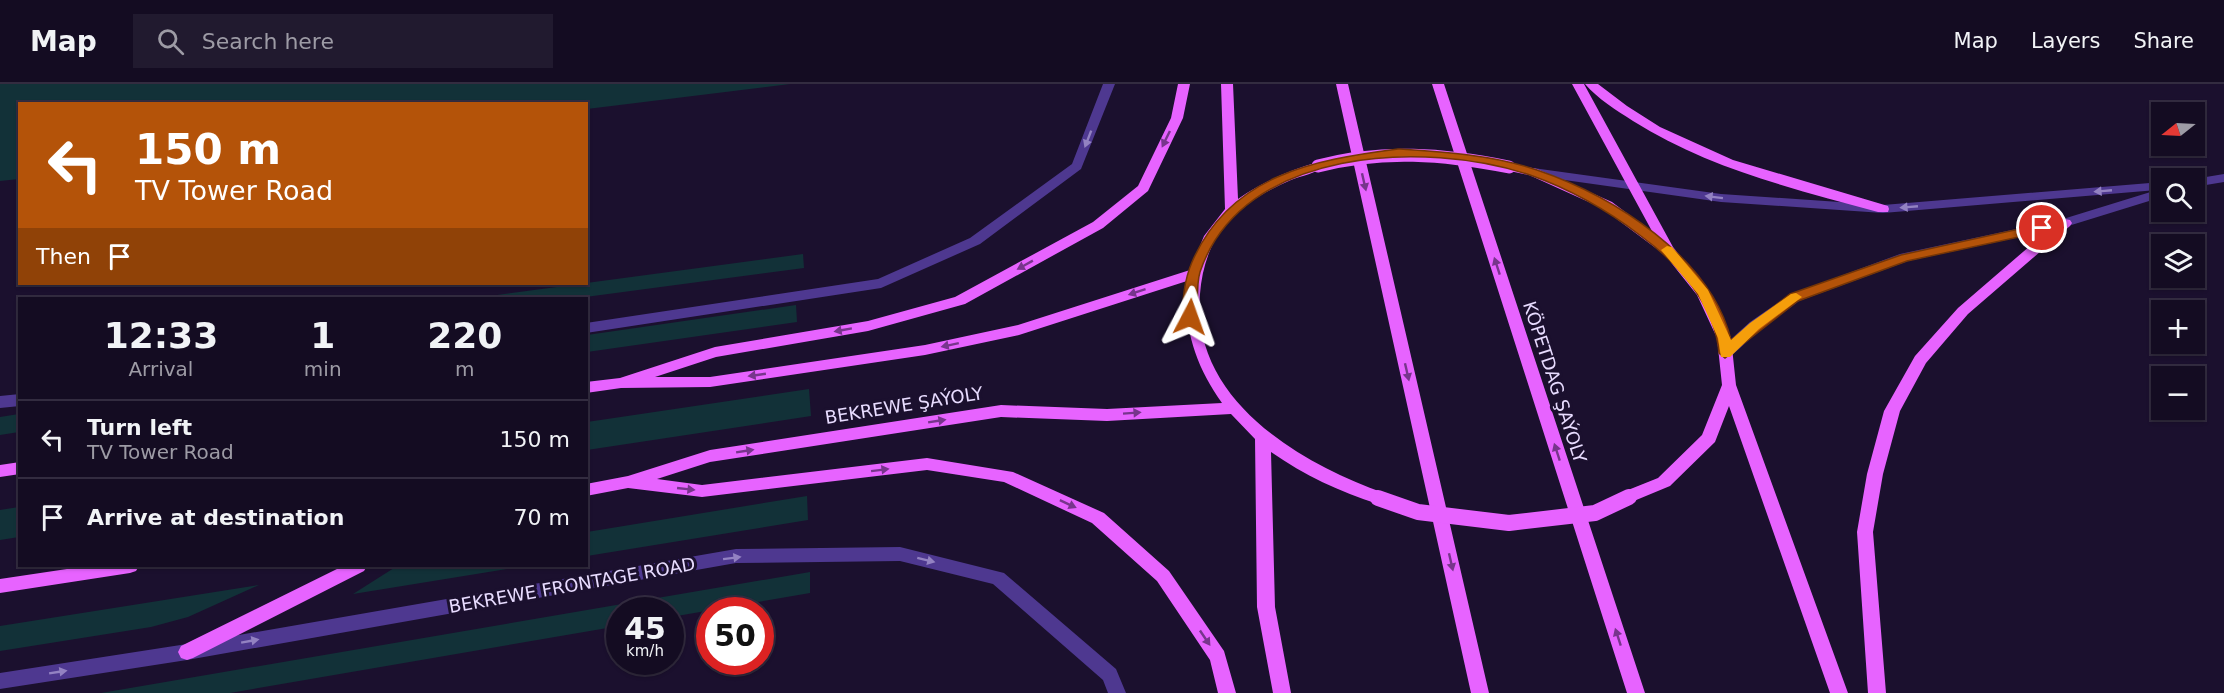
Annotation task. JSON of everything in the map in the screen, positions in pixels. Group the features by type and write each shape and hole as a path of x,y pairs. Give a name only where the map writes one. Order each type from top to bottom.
{"main road":[{"path":"621,383 715,352 868,326 960,301 1098,225 1143,188 1177,118 1184,84"},
{"path":"1227,84 1232,210"},
{"path":"1342,84 1480,693"},
{"name":"KÖPETDAG ŞAÝOLY","path":"1438,84 1636,693"},
{"path":"1578,84 1670,252 1704,293 1724,338 1729,385 1839,693"},
{"path":"1591,84 1639,121 1686,146 1793,184 1883,209"},
{"path":"1670,252 1607,205 1533,172 1465,157 1398,153 1334,160 1278,180 1232,210 1208,240 1193,274 1190,317 1204,362 1234,408 1263,437 1333,482 1419,512 1509,523 1595,513 1664,482 1709,438 1729,385"},
{"path":"1877,693 1865,532 1875,474 1892,411 1920,360 1963,311 2065,224"},
{"path":"588,388 621,383 710,382 925,350 1019,330 1193,274"},
{"name":"BEKREWE ŞAÝOLY","path":"588,490 628,482 710,456 1000,411 1107,415 1234,408"},
{"path":"1263,437 1266,607 1282,693"},
{"path":"628,482 702,491 927,464 1007,476 1098,518 1163,576 1218,657 1227,693"},
{"path":"0,471 18,468"},
{"path":"0,586 124,567"},
{"path":"188,652 356,567"}],"street":[{"path":"588,328 677,316 880,283 975,241 1077,166 1109,84"},
{"path":"1533,172 1734,199 1883,209 2151,187"},
{"path":"2205,181 2224,178"},
{"path":"1725,353 1755,326 1794,297 1905,257 2065,224 2151,197"},
{"path":"0,402 18,400"},
{"name":"BEKREWE FRONTAGE ROAD","path":"0,681 188,652 736,556 900,554 998,578 1110,675 1117,693"}],"green space":[{"path":"0,84 790,84 588,109 588,102 18,102 18,179 0,181"},
{"path":"803,254 804,268 586,297 482,297 572,285 588,285 588,283"},
{"path":"796,305 797,322 588,352 588,335"},
{"path":"809,389 811,416 588,450 588,422"},
{"path":"18,414 18,432 0,435 0,417"},
{"path":"807,496 808,520 588,556 588,532"},
{"path":"18,507 18,537 0,540 0,510"},
{"path":"398,567 520,567 353,594"},
{"path":"810,572 810,593 774,599 774,597 696,597 696,613 684,615 684,597 664,597"},
{"path":"259,585 188,617 151,627 0,651 0,626"},
{"path":"606,607 606,628 230,693 101,693"}],"slow traffic":[{"path":"1667,250 1704,293 1724,338 1725,353 1755,326 1796,297"}],"route":[{"path":"1190,317 1193,274 1208,240 1232,210 1278,180 1334,160 1398,153 1465,157 1533,172 1607,205 1670,252 1704,293 1724,338 1725,353 1755,326 1794,297 1905,257 2042,228"}]}
